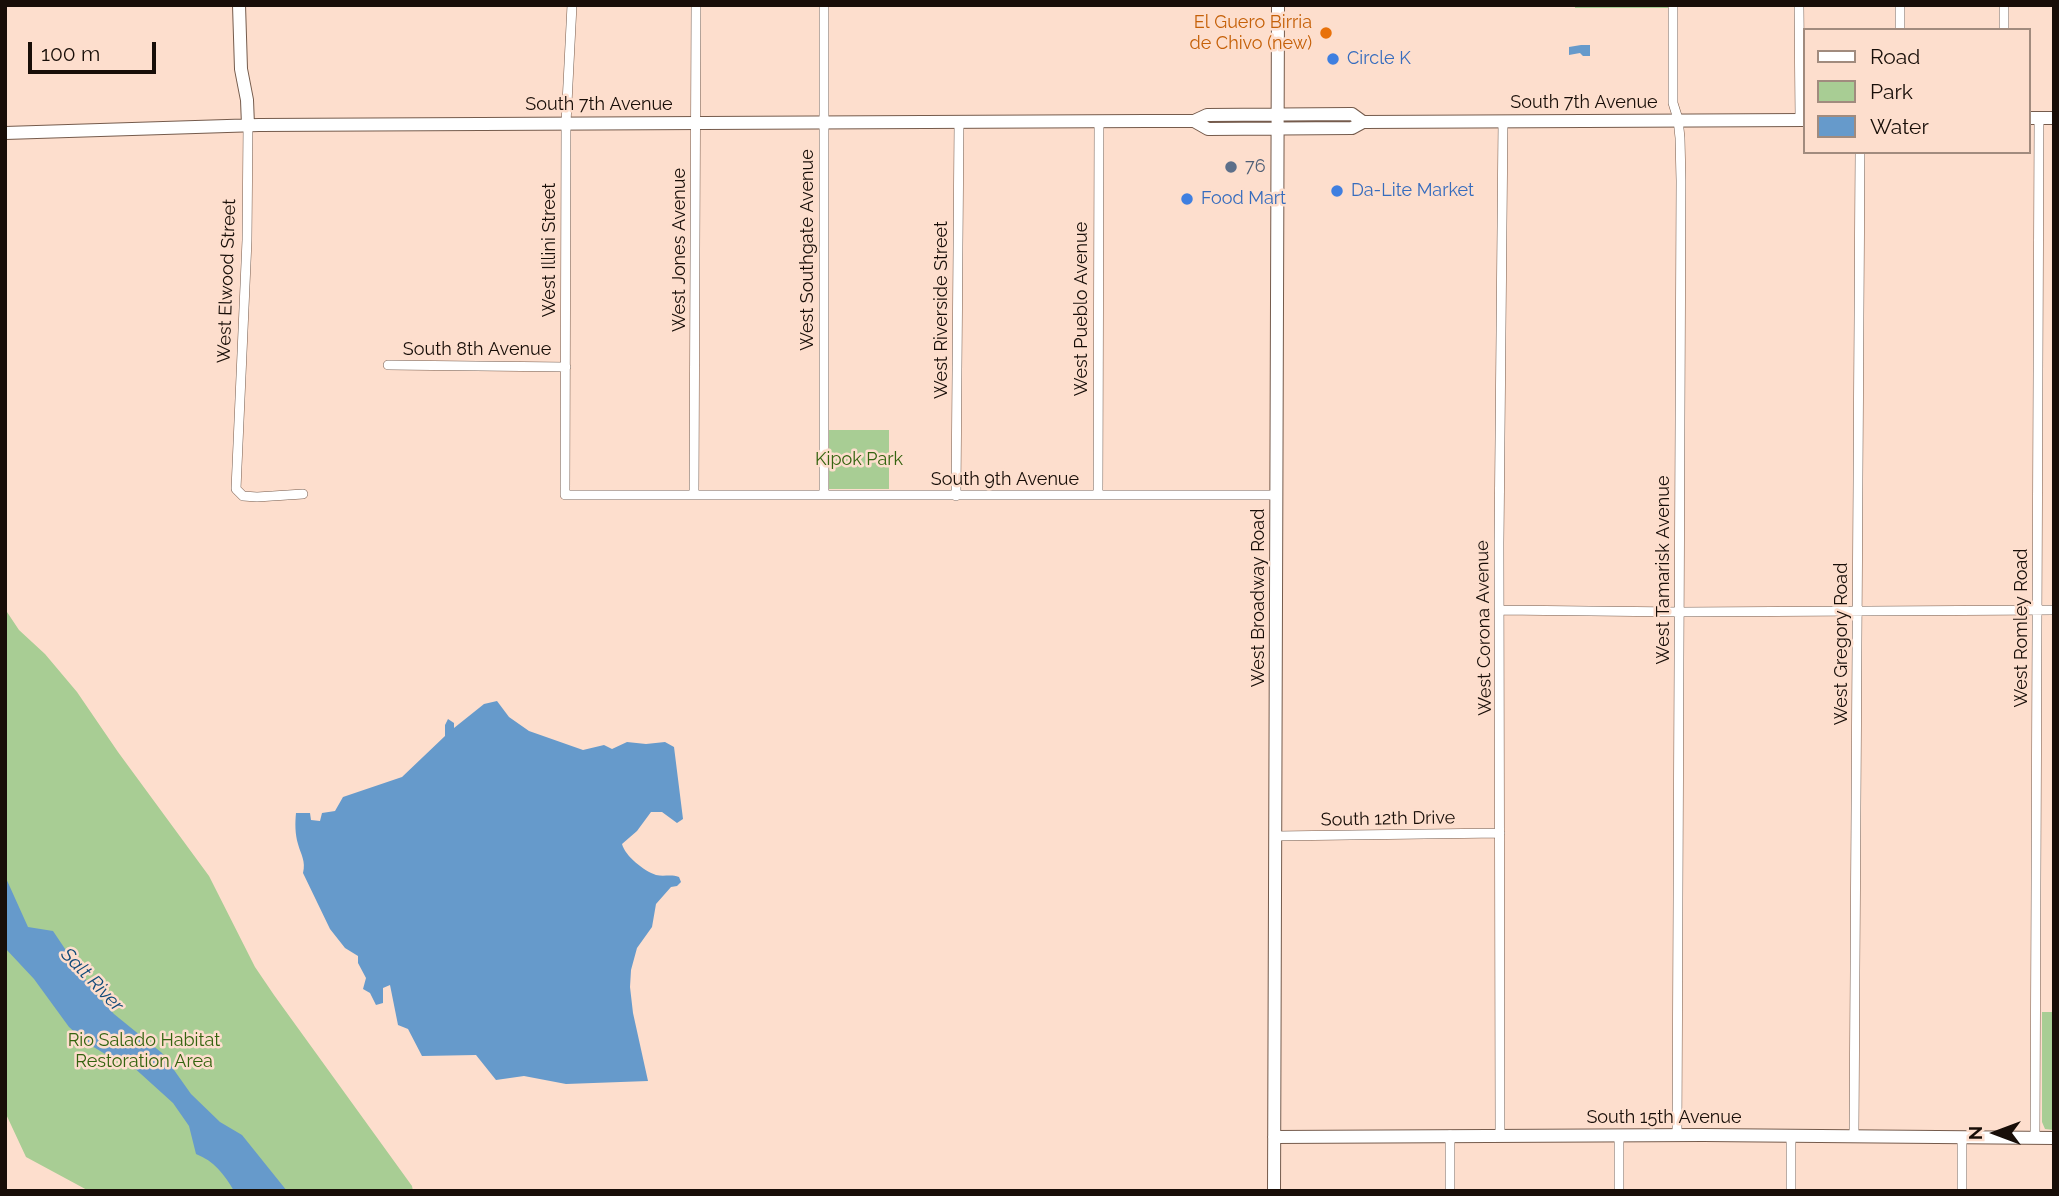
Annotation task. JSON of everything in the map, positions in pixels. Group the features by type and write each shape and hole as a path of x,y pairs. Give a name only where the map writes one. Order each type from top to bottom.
{"main road":[{"name":"West Elwood Street","path":"239,5 241,69 247,100 248,125"},
{"name":"West Broadway Road","path":"1274,1191 1278,5"},
{"name":"South 7th Avenue","path":"5,133 248,125 1194,121 1205,115 1278,114 1352,114 1363,122"},
{"path":"2034,118 2054,118"},
{"name":"South 7th Avenue","path":"1194,121 1208,129 1352,128 1363,122 1803,120"},
{"name":"South 15th Avenue","path":"1274,1137 1854,1135 2054,1138"}],"street":[{"name":"West Illini Street","path":"565,495 566,123 572,5"},
{"name":"West Jones Avenue","path":"694,495 696,5"},
{"name":"West Southgate Avenue","path":"824,5 824,495"},
{"name":"West Tamarisk Avenue","path":"1673,5 1673,103 1678,119 1681,170 1677,1135"},
{"path":"1800,5 1803,120"},
{"path":"1900,5 1900,28"},
{"path":"2004,5 2004,28"},
{"name":"West Romley Road","path":"2034,118 2037,610 2035,1138"},
{"name":"West Corona Avenue","path":"1500,1135 1499,529 1503,121"},
{"name":"West Pueblo Avenue","path":"1098,495 1099,122"},
{"name":"West Riverside Street","path":"956,496 959,123"},
{"name":"West Elwood Street","path":"248,125 247,240 236,489 243,496 303,494"},
{"name":"West Gregory Road","path":"1854,1135 1860,154"},
{"name":"South 8th Avenue","path":"388,365 566,367"},
{"name":"South 9th Avenue","path":"565,495 1277,495"},
{"path":"1500,610 2054,610"},
{"name":"South 12th Drive","path":"1276,836 1500,833"},
{"path":"1450,1135 1450,1191"},
{"path":"1619,1136 1619,1191"},
{"path":"1791,1137 1791,1191"},
{"path":"1962,1137 1962,1191"}],"green space":[{"path":"1575,5 1673,5 1673,8 1575,8"},
{"name":"Kipok Park","path":"829,430 889,430 889,489 829,489"},
{"name":"Rio Salado Habitat Restoration Area","path":"5,609 19,630 45,654 77,692 209,876 255,967 413,1191 89,1191 26,1157 5,1112"},
{"path":"2042,1012 2054,1012 2054,1130 2045,1129 2042,1122"}],"water":[{"path":"1590,45 1590,56 1580,53 1569,55 1569,47"},
{"path":"497,701 509,717 529,731 583,750 604,745 612,749 627,742 665,742 674,747 683,819 677,823 662,812 651,812 637,831 622,844 631,858 646,870 656,875 679,877 681,882 671,887 656,904 652,927 637,948 631,970 633,1013 648,1081 566,1084 524,1076 496,1080 476,1055 422,1056 408,1029 398,1025 390,985 383,988 383,1003 376,1005 370,993 363,989 366,978 358,963 358,956 345,948 330,929 303,873 304,861 296,832 296,813 310,813 311,820 320,821 322,813 335,811 343,797 402,777 445,736 448,719 454,723 454,728 484,704"},
{"path":"5,876 28,927 53,931 92,989 114,1014 162,1053 191,1094 220,1122 242,1135 287,1191 234,1191 218,1169 196,1154 189,1126 173,1103 131,1065 110,1057 87,1043 69,1027 34,979 5,948"}],"place":[{"name":"El Guero Birria de Chivo (new)","path":"1326,33"},
{"name":"Circle K","path":"1333,59"},
{"name":"76","path":"1231,167"},
{"name":"Da-Lite Market","path":"1337,191"},
{"name":"Food Mart","path":"1187,199"}],"water label":[{"name":"Salt River","path":"92,980"}]}
